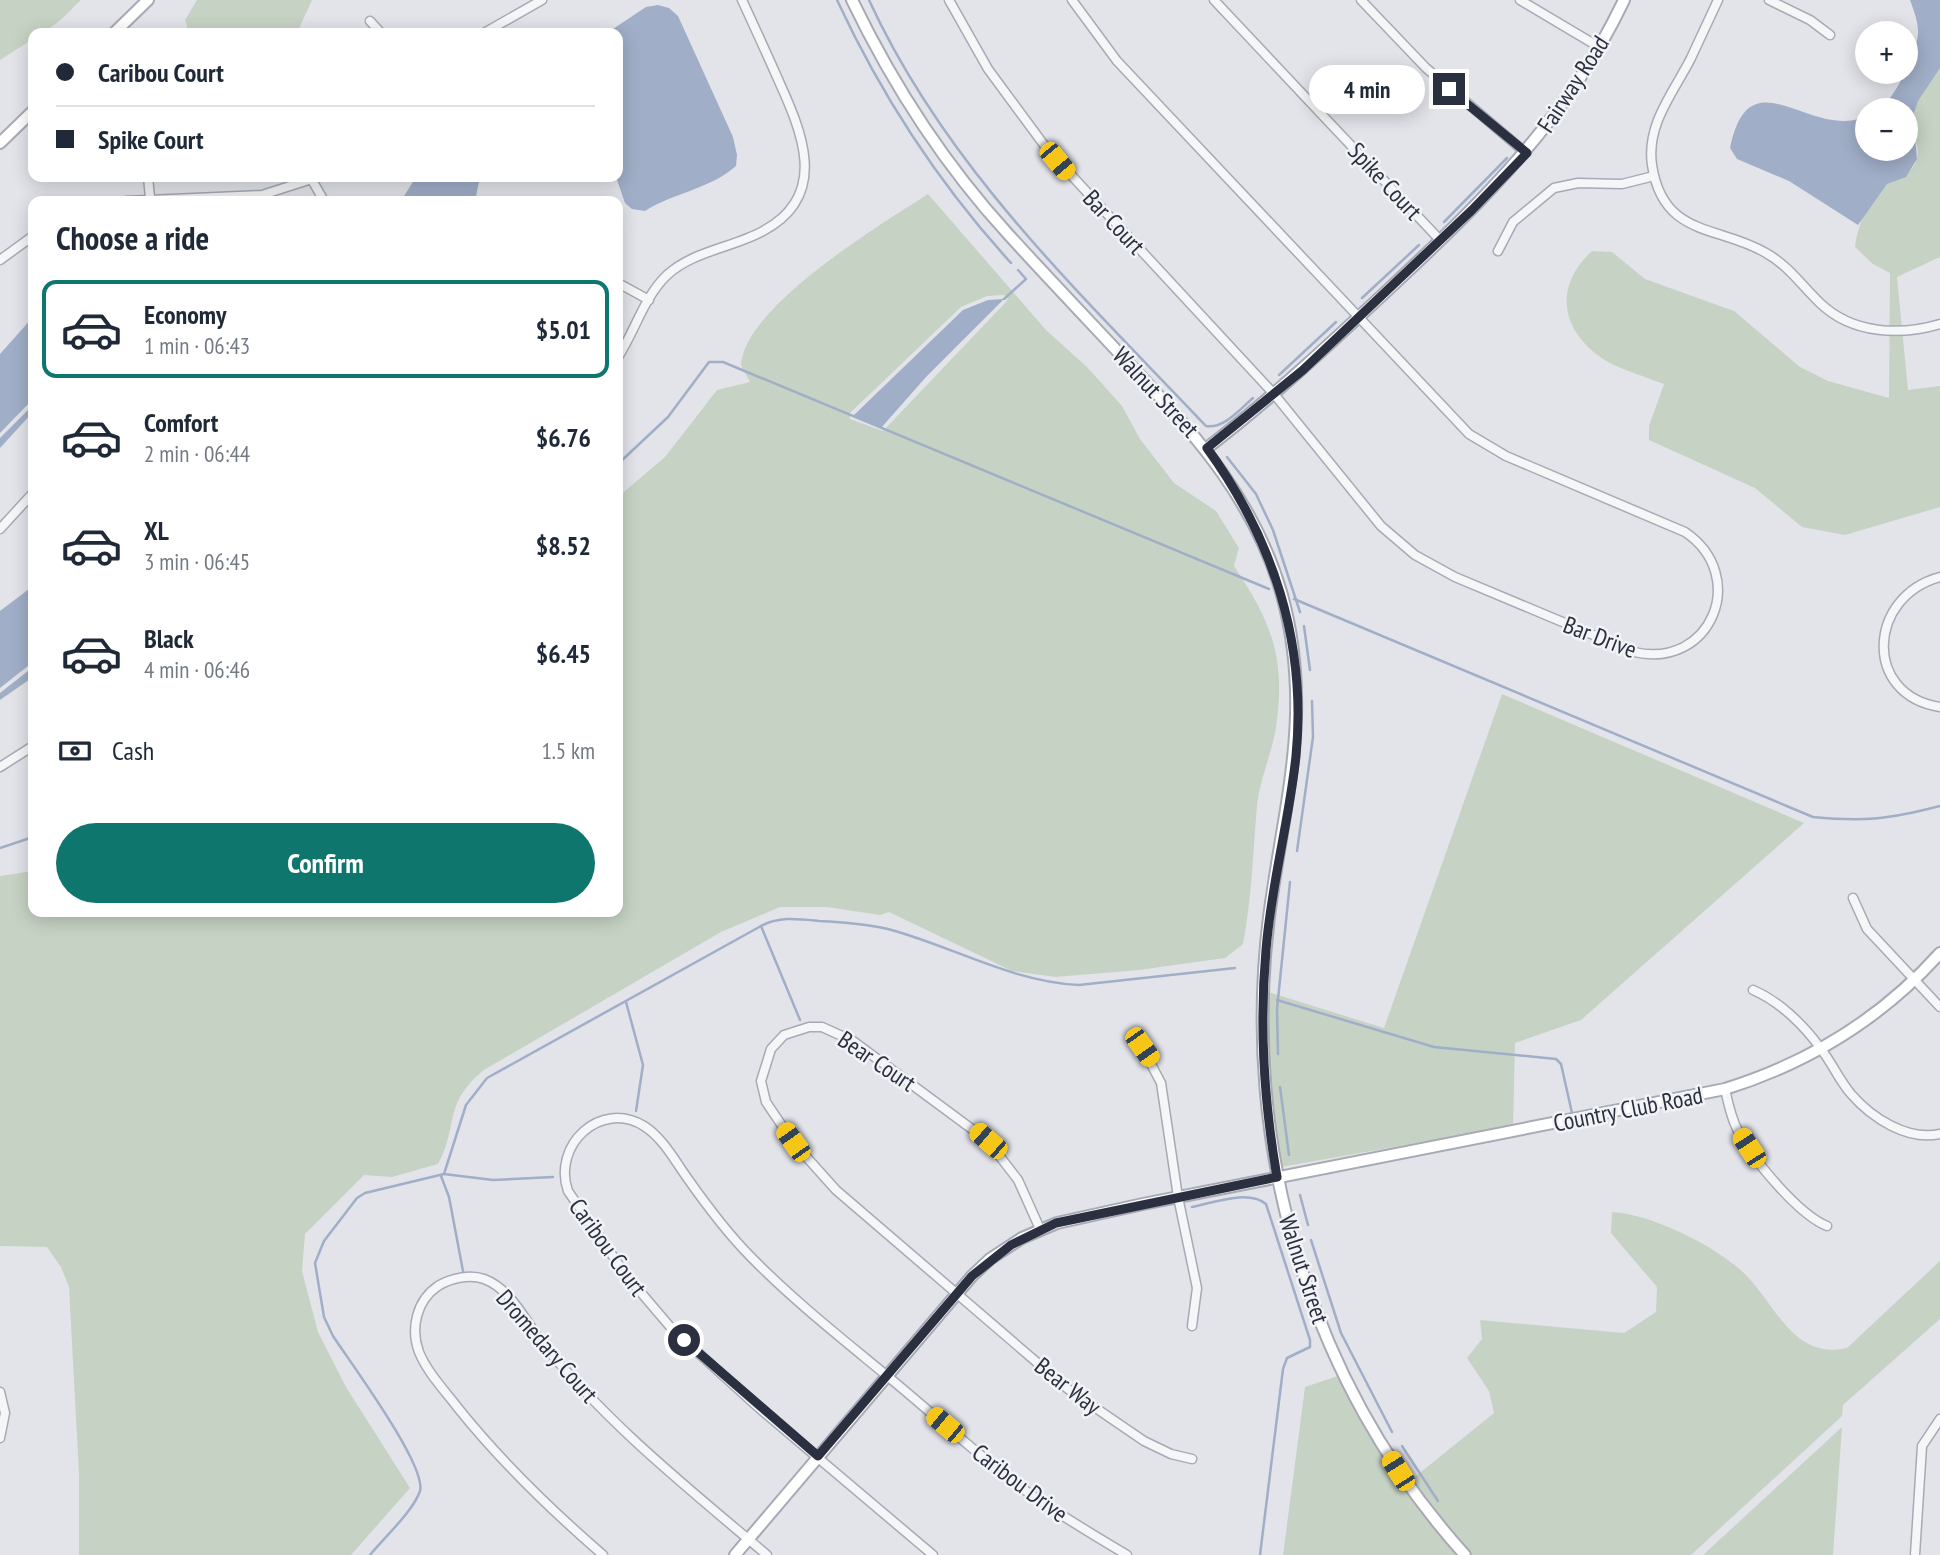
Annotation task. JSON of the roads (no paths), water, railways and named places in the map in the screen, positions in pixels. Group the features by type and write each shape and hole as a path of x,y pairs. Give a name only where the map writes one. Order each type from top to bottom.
{"street":[{"path":"119,28 148,0"},
{"path":"493,28 541,0"},
{"path":"623,348 662,280 685,262 760,233 775,224 789,210 801,188 806,160 801,132 742,0"},
{"name":"Walnut Street","path":"852,0 894,81 959,176 1008,234 1207,448 1240,496 1271,561 1288,619 1297,679 1296,757 1269,916 1263,985 1266,1099 1277,1177 1309,1293 1357,1402 1398,1471 1465,1555"},
{"name":"Bar Court","path":"949,0 988,69 1047,149 1274,394"},
{"path":"1072,0 1117,61 1359,317"},
{"name":"Spike Court","path":"1214,0 1440,240"},
{"path":"1361,0 1426,68 1527,153"},
{"path":"1520,0 1599,47"},
{"name":"Fairway Road","path":"1207,448 1274,394 1359,317 1527,153 1570,94 1624,0"},
{"path":"1718,0 1653,130 1651,151 1654,176 1661,194 1680,217 1706,232 1751,245 1776,258 1818,302 1840,318 1870,329 1888,331 1940,324"},
{"path":"1769,0 1810,20 1830,35"},
{"path":"370,21 376,28"},
{"path":"0,143 28,116"},
{"path":"1498,251 1514,222 1554,188 1570,183 1622,184 1654,176"},
{"path":"250,196 278,191 304,182"},
{"path":"0,260 28,240"},
{"path":"623,287 649,300"},
{"name":"Bar Drive","path":"1274,394 1381,526 1434,567 1634,652 1666,653 1681,648 1701,634 1716,609 1718,587 1710,558 1697,541 1685,532 1480,442 1460,426 1359,317"},
{"path":"0,529 28,498"},
{"path":"1940,577 1917,584 1897,602 1885,626 1883,646 1887,666 1901,688 1916,699 1940,707"},
{"path":"0,767 28,749"},
{"path":"1853,898 1867,929 1940,1007"},
{"name":"Country Club Road","path":"735,1555 956,1294 990,1259 1040,1229 1056,1223 1178,1197 1725,1089 1773,1072 1861,1024 1914,980 1940,953"},
{"path":"1753,989 1782,1007 1821,1048 1851,1094 1872,1113 1908,1133 1940,1134"},
{"name":"Bear Court","path":"956,1294 836,1190 793,1142 769,1106 763,1091 762,1070 771,1049 784,1035 809,1027 836,1032 853,1041 975,1131 1009,1166 1040,1229"},
{"path":"1142,1047 1161,1083 1178,1197 1197,1288 1192,1326"},
{"path":"1725,1089 1733,1120 1749,1148 1802,1210 1827,1226"},
{"name":"Caribou Court","path":"818,1456 695,1352 626,1275 568,1191 564,1165 575,1140 589,1127 611,1118 629,1120 645,1126 660,1141 706,1205 750,1256 887,1376"},
{"name":"Dromedary Court","path":"603,1555 505,1463 451,1399 421,1356 415,1337 416,1318 424,1301 437,1287 454,1279 479,1278 504,1292 560,1364 606,1414 767,1555"},
{"name":"Bear Way","path":"956,1294 1068,1389 1105,1416 1144,1441 1192,1459"},
{"name":"Caribou Drive","path":"887,1376 1023,1488 1127,1555"},
{"path":"0,1392 5,1413 0,1438"},
{"path":"1915,1555 1922,1446 1940,1419"},
{"path":"818,1456 933,1555"}],"water":[{"path":"1910,0 1940,0 1940,68 1918,101 1918,98 1890,98 1899,84 1918,84 1918,21"},
{"path":"658,5 669,8 678,16 733,137 737,155 736,166 726,174 645,211 632,209 625,203 618,182 623,182 623,28 614,28 646,7"},
{"path":"1767,103 1846,121 1855,119 1855,161 1916,161 1906,177 1887,184 1858,225 1789,181 1737,159 1730,148 1739,120 1752,106"},
{"path":"413,182 479,182 476,196 404,196"},
{"path":"1004,299 926,377 881,428 853,416 963,310 988,300"},
{"path":"28,323 28,404 0,433 0,354"},
{"path":"28,410 28,417 0,448 0,438"},
{"path":"28,590 28,666 0,688 0,611"},
{"path":"28,671 28,680 0,700 0,693"}],"waterway":[{"path":"837,0 873,71 914,138 960,202 1011,263"},
{"path":"869,0 900,61 977,174 1065,278 1206,426 1225,421 1253,398"},
{"path":"1444,222 1507,158"},
{"path":"1362,298 1419,245"},
{"path":"1004,299 1026,279 1018,270"},
{"path":"1279,375 1336,322"},
{"path":"623,459 668,417 709,362 723,362 1269,589"},
{"path":"1227,457 1256,494 1273,530 1300,612"},
{"path":"1294,599 1813,817 1877,818 1940,806"},
{"path":"1304,626 1310,670"},
{"path":"1297,851 1313,737 1312,701"},
{"path":"0,848 28,839"},
{"path":"1278,1054 1277,1009 1290,882"},
{"path":"370,1555 417,1499 420,1491 419,1478 400,1438 333,1336 324,1317 315,1263 324,1241 357,1198 365,1193 444,1174 466,1105 487,1078 761,926 782,919 888,929 1006,970 1079,985 1235,968"},
{"path":"761,926 800,1020"},
{"path":"1277,1000 1434,1047 1556,1059 1561,1064 1572,1113"},
{"path":"626,1002 643,1065 636,1111"},
{"path":"1280,1087 1289,1155"},
{"path":"444,1174 493,1180 553,1177"},
{"path":"441,1176 449,1197 463,1271"},
{"path":"1300,1195 1308,1225"},
{"path":"1192,1207 1240,1197 1266,1204 1310,1340 1310,1347 1287,1358 1283,1369 1260,1555"},
{"path":"1311,1240 1341,1333 1392,1432"},
{"path":"1402,1446 1438,1501"}]}
